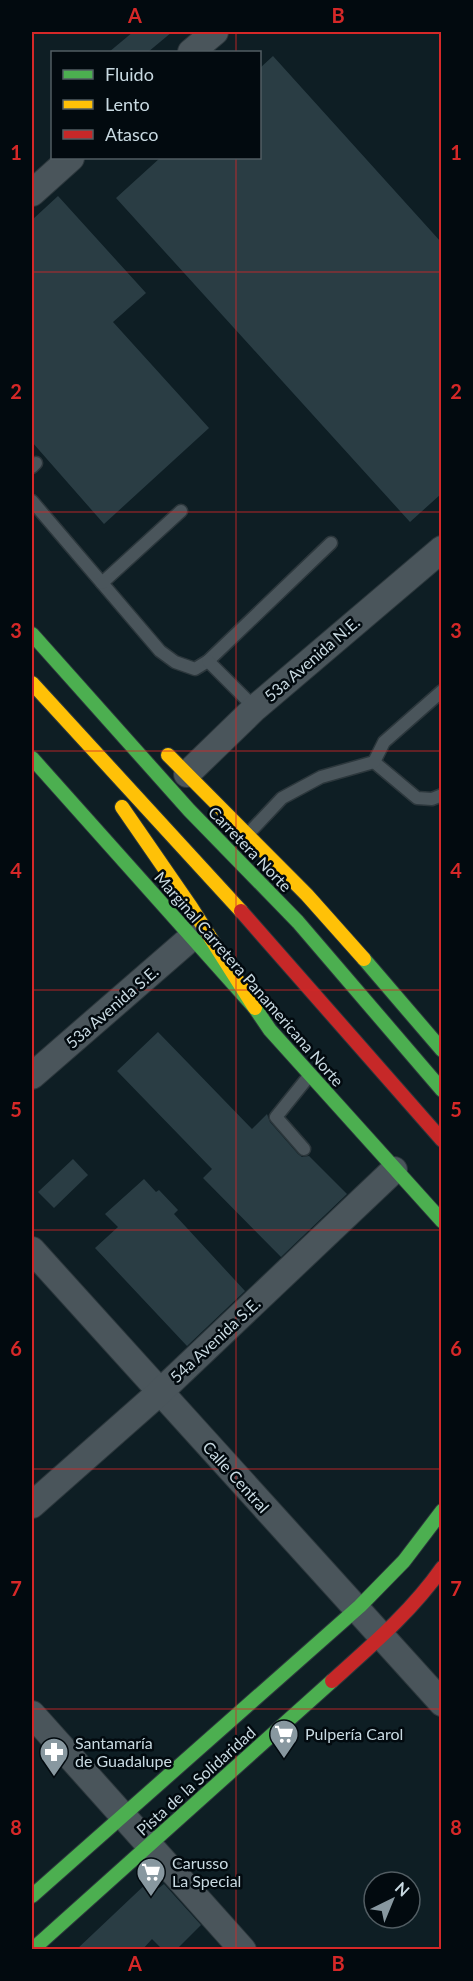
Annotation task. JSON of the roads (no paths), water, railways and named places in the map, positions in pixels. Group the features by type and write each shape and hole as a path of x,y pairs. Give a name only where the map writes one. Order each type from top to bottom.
{"main road":[{"path":"32,617 48,631"},
{"name":"Carretera Norte","path":"32,634 189,810 298,922 441,1090"},
{"path":"32,683 276,949 441,1140"},
{"path":"62,718 191,907 255,1008"},
{"path":"162,749 307,895 384,981 441,1050"},
{"name":"Marginal Carretera Panamericana Norte","path":"32,758 441,1221"},
{"name":"Pista de la Solidaridad","path":"32,1896 400,1566 441,1511"},
{"name":"Pista de la Solidaridad","path":"32,1950 381,1637 437,1578 441,1568"}],"street":[{"path":"192,51 215,32"},
{"path":"32,193 70,159"},
{"name":"53a Avenida N.E.","path":"187,774 255,708 441,549"},
{"name":"53a Avenida S.E.","path":"32,1076 192,938"},
{"name":"54a Avenida S.E.","path":"32,1505 160,1392 394,1170"},
{"name":"Calle Central","path":"32,1250 441,1703"},
{"path":"32,1714 243,1950"}],"lane":[{"path":"32,501 160,651 175,662 195,669 208,662 331,543"},
{"path":"102,583 182,511"},
{"path":"208,662 255,708"},
{"path":"247,835 282,798 321,777 374,762 384,742 441,691"},
{"path":"374,762 417,798 432,799 441,795"},
{"path":"304,1149 276,1116 310,1075"}],"place":[{"name":"Pulpería Carol","path":"284,1760"},
{"name":"Santamaría de Guadalupe","path":"54,1778"},
{"name":"Carusso La Special","path":"151,1898"}]}
